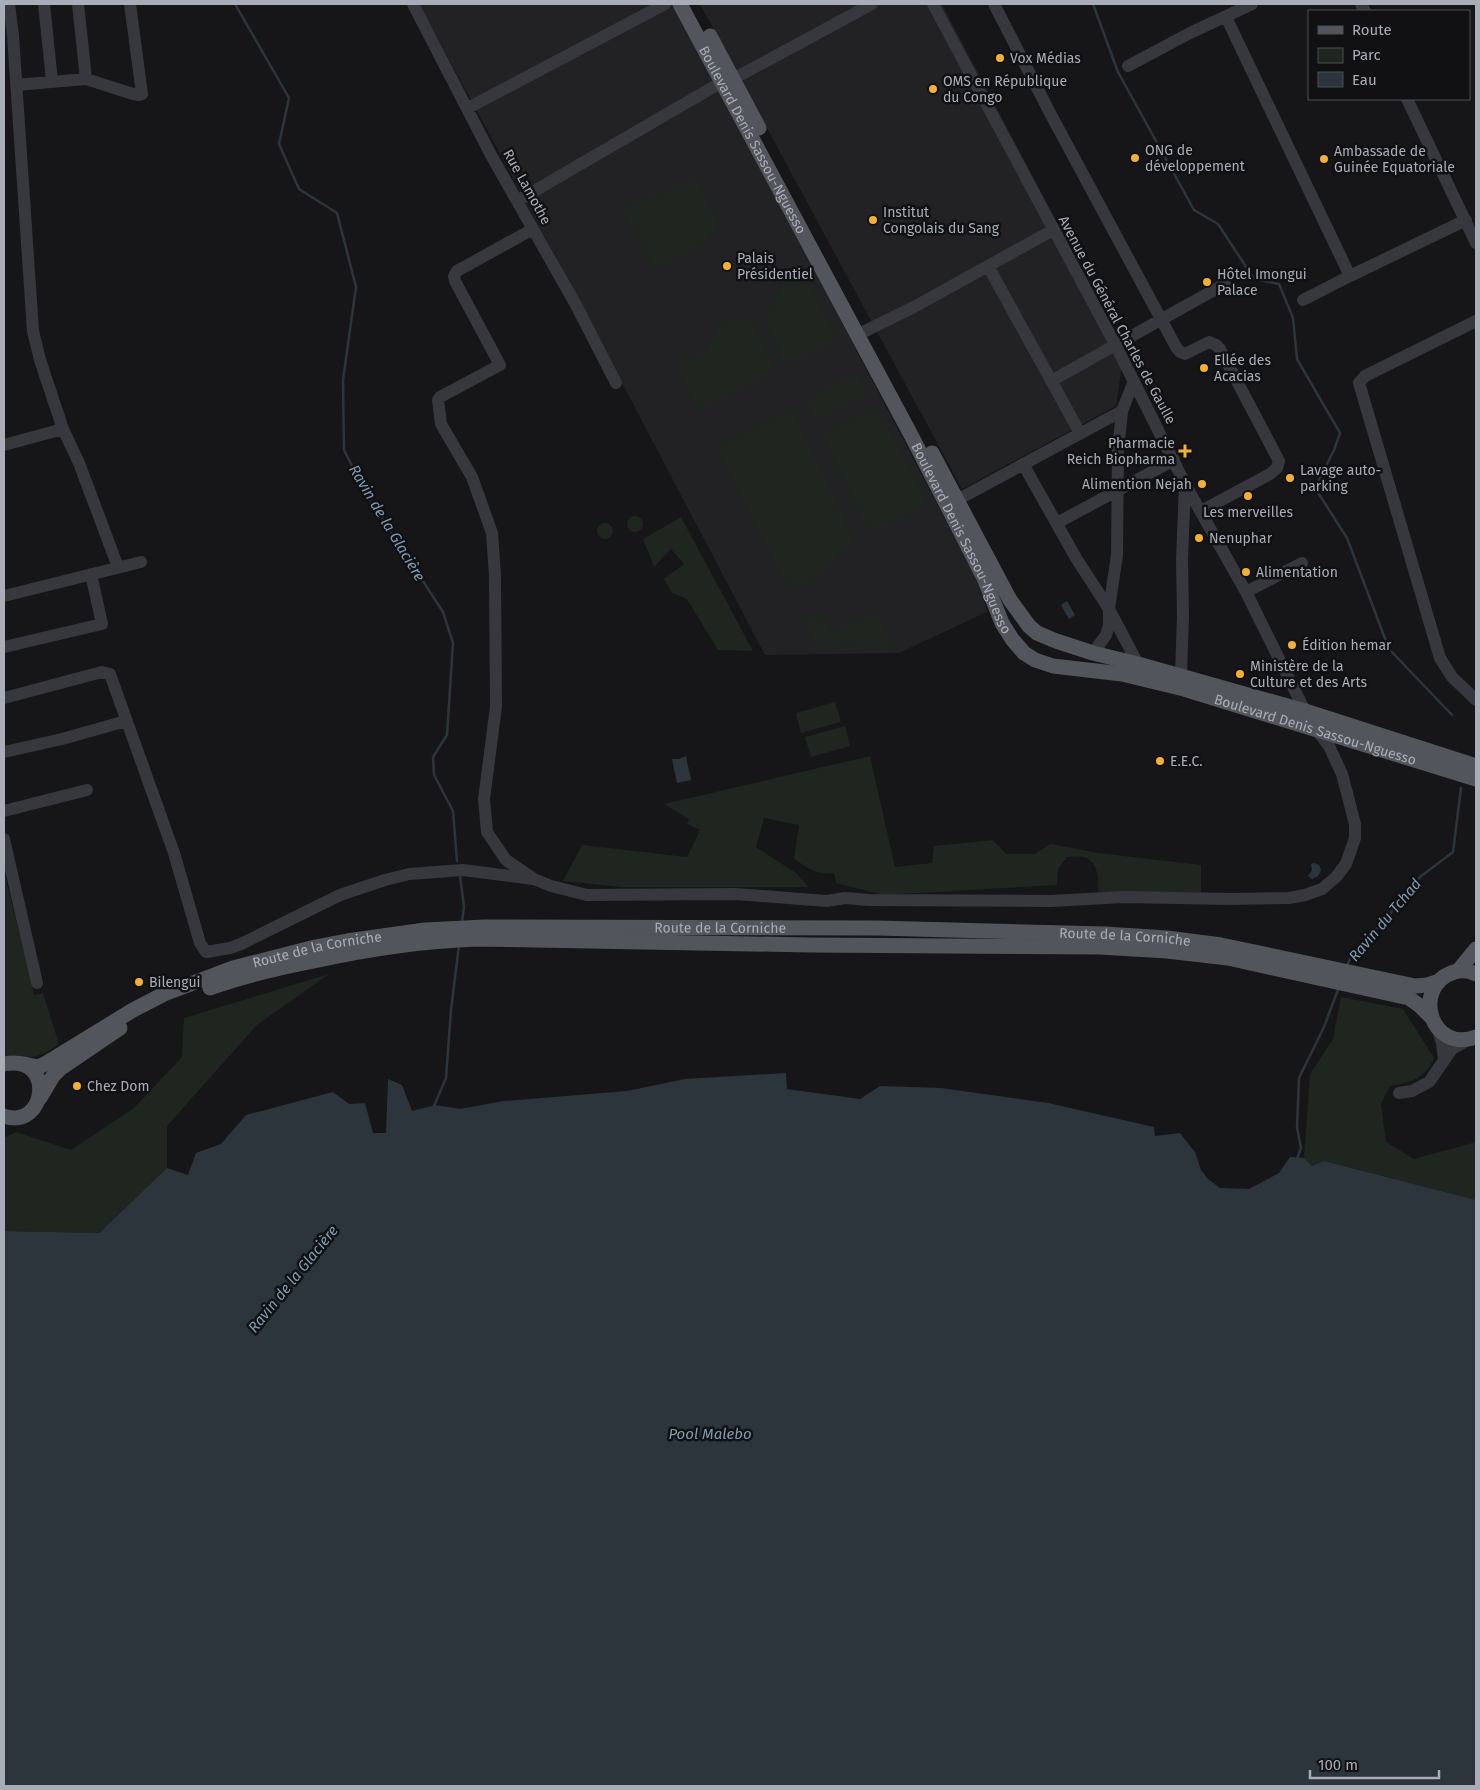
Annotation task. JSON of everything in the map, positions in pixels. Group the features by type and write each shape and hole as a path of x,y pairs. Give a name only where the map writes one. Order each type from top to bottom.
{"main road":[{"name":"Boulevard Denis Sassou-Nguesso","path":"680,4 728,81"},
{"name":"Boulevard Denis Sassou-Nguesso","path":"692,4 728,81 862,333 957,500 1003,588 1023,620 1037,633 1093,653 1305,711 1476,766"},
{"name":"Boulevard Denis Sassou-Nguesso","path":"862,333 991,594 1002,622 1012,640 1024,653 1035,660 1053,666 1142,678 1316,729 1476,779"},
{"name":"Route de la Corniche","path":"11,1063 38,1067 133,1010 164,994 315,947 425,930 485,927 877,928 1105,934 1167,938 1221,945 1386,986 1420,1006 1445,1035 1456,1040 1472,1038"},
{"path":"1458,970 1476,949"},
{"path":"1458,970 1476,974"},
{"name":"Route de la Corniche","path":"1386,986 1415,986 1439,980 1458,970"},
{"name":"Route de la Corniche","path":"4,1124 11,1117 32,1110 53,1076 61,1068 120,1028 235,973"},
{"path":"1433,1022 1430,1002 1433,990 1439,980"},
{"name":"Route de la Corniche","path":"11,1063 32,1070 38,1078 41,1088 40,1098"}],"street":[{"path":"9,4 33,331 40,360 63,429 79,463 118,567"},
{"path":"44,4 52,81"},
{"path":"78,4 86,78"},
{"path":"16,85 86,78 133,94 142,94 130,4"},
{"name":"Rue Lamothe","path":"413,4 516,201 576,305 616,383"},
{"path":"468,108 664,4"},
{"path":"516,201 728,81 872,4"},
{"name":"Avenue du Général Charles de Gaulle","path":"534,879 551,886 587,895 734,894 826,901 845,898 869,900 1051,901 1122,897 1289,898 1322,889 1336,877 1346,864 1355,838 1352,810 1342,774 1329,746 1305,711 1246,592 1186,484 1116,346 933,4"},
{"path":"994,4 1050,113 1176,347 1182,354 1209,342 1216,344 1279,461 1277,468 1270,474 1201,511"},
{"path":"1128,66 1252,4"},
{"path":"1226,16 1350,276"},
{"path":"1407,100 1476,243"},
{"path":"1303,300 1466,220"},
{"path":"533,229 455,274 455,282 500,365 440,397 438,400 441,424 472,477 492,533 495,575 496,707 484,799 487,832 506,860 534,879"},
{"path":"862,333 1053,230"},
{"path":"988,266 1080,433"},
{"path":"1051,381 1225,284"},
{"path":"1476,321 1365,376 1359,383 1440,658 1452,677 1476,700"},
{"path":"1093,653 1106,635 1109,625 1109,609 1117,555 1117,490 1122,411 1134,381"},
{"path":"957,500 1122,411"},
{"path":"4,445 63,429"},
{"path":"1057,523 1174,460"},
{"path":"1023,464 1076,558 1109,609 1138,664"},
{"path":"1181,676 1182,560 1186,484"},
{"path":"4,596 141,562"},
{"path":"1246,592 1302,563"},
{"path":"4,647 102,624 91,574"},
{"path":"4,698 107,672 112,678 174,853 200,943 206,952 241,944 340,895 409,874 456,870 534,879"},
{"path":"4,752 82,734 126,721"},
{"path":"4,812 87,790"},
{"path":"4,839 37,983"},
{"path":"1433,1022 1442,1043 1444,1059"},
{"path":"1399,1093 1412,1091 1430,1082 1452,1050 1472,1038"}],"shaded area":[{"path":"419,4 675,4 982,590 987,612 899,653 765,655 559,263"},
{"path":"700,4 942,4 1124,350 1116,406 962,489"}],"green space":[{"path":"698,178 718,228 709,234 710,242 654,267 622,208"},
{"path":"797,261 837,339 785,365 764,316"},
{"path":"724,320 746,321 754,324 774,371 698,409 681,375 681,356 699,356 704,352 709,347"},
{"path":"857,373 866,393 814,420 805,400"},
{"path":"875,405 928,502 869,533 821,433"},
{"path":"791,408 856,543 837,552 837,563 790,590 715,446"},
{"path":"635,516 641,518 643,524 641,530 635,532 629,530 627,524 629,518"},
{"path":"681,517 753,651 718,650 687,599 672,593 664,579 684,564 671,549 654,567 643,539"},
{"path":"605,523 611,525 613,531 611,537 605,539 599,537 597,531 599,525"},
{"path":"875,610 893,645 816,648 804,623 820,614 830,633"},
{"path":"835,702 841,722 801,733 796,713"},
{"path":"845,726 850,746 811,757 805,737"},
{"path":"870,756 895,867 932,863 934,846 993,840 1006,854 1034,854 1051,844 1098,853 1201,865 1201,892 1098,893 1098,877 1093,863 1084,857 1067,857 1058,869 1057,885 884,895 836,883 834,873 817,872 803,865 794,858 799,825 764,818 756,847 796,873 809,887 621,887 563,881 582,845 687,857 700,830 687,824 689,819 664,804"},
{"path":"4,871 34,995 43,993 59,1044 45,1053 26,1058 4,1055"},
{"path":"329,974 257,1025 167,1126 167,1168 99,1233 4,1231 4,1138 16,1132 71,1150 134,1108 182,1057 184,1018"},
{"path":"1341,997 1403,1009 1434,1058 1426,1071 1421,1075 1405,1083 1390,1086 1381,1104 1386,1142 1414,1159 1476,1142 1476,1200 1324,1161 1312,1166 1304,1158 1310,1074 1333,1039"}],"water":[{"path":"1067,601 1075,615 1069,619 1061,605"},
{"path":"686,756 691,780 677,783 672,759"},
{"path":"1311,864 1319,865 1321,870 1318,876 1312,879 1308,876 1312,870"},
{"name":"Pool Malebo","path":"786,1073 787,1089 860,1099 880,1086 941,1088 1048,1103 1154,1127 1155,1136 1180,1133 1195,1152 1201,1170 1208,1179 1220,1188 1249,1189 1279,1173 1290,1157 1304,1158 1312,1166 1324,1161 1476,1200 1476,1786 4,1786 4,1231 99,1233 167,1168 188,1175 196,1153 221,1144 246,1115 333,1092 349,1104 365,1103 373,1133 386,1133 388,1079 402,1085 412,1111 435,1105 460,1109 504,1101 627,1091 685,1079"}],"waterway":[{"name":"Ravin de la Glacière","path":"235,4 289,98 279,144 299,189 337,213 356,287 343,380 344,450 366,493 443,612 453,643 447,735 433,757 434,775 453,811 457,861"},
{"name":"Ravin du Tchad","path":"1093,4 1118,72 1194,210 1218,224 1254,279 1279,284 1293,318 1297,359 1340,433 1334,450 1315,488 1347,538 1389,649 1452,715"},
{"name":"Ravin du Tchad","path":"1347,966 1351,956 1384,921 1420,877 1453,852 1461,788"},
{"name":"Ravin de la Glacière","path":"460,876 464,907 462,922"},
{"name":"Ravin de la Glacière","path":"434,1106 446,1078 451,1010 459,945"},
{"name":"Ravin du Tchad","path":"1297,1159 1301,1148 1297,1127 1299,1078 1324,1027 1339,987"}],"place":[{"name":"Vox Médias","path":"1000,58"},
{"name":"OMS en République du Congo","path":"933,89"},
{"name":"ONG de développement","path":"1135,158"},
{"name":"Ambassade de Guinée Equatoriale","path":"1324,159"},
{"name":"Institut Congolais du Sang","path":"873,220"},
{"name":"Palais Présidentiel","path":"727,266"},
{"name":"Hôtel Imongui Palace","path":"1207,282"},
{"name":"Ellée des Acacias","path":"1204,368"},
{"name":"Pharmacie Reich Biopharma","path":"1185,451"},
{"name":"Lavage auto- parking","path":"1290,478"},
{"name":"Alimention Nejah","path":"1202,484"},
{"name":"Les merveilles","path":"1248,496"},
{"name":"Nenuphar","path":"1199,538"},
{"name":"Alimentation","path":"1246,572"},
{"name":"Édition hemar","path":"1292,645"},
{"name":"Ministère de la Culture et des Arts","path":"1240,674"},
{"name":"E.E.C.","path":"1160,761"},
{"name":"Bilengui","path":"139,982"},
{"name":"Chez Dom","path":"77,1086"}]}
